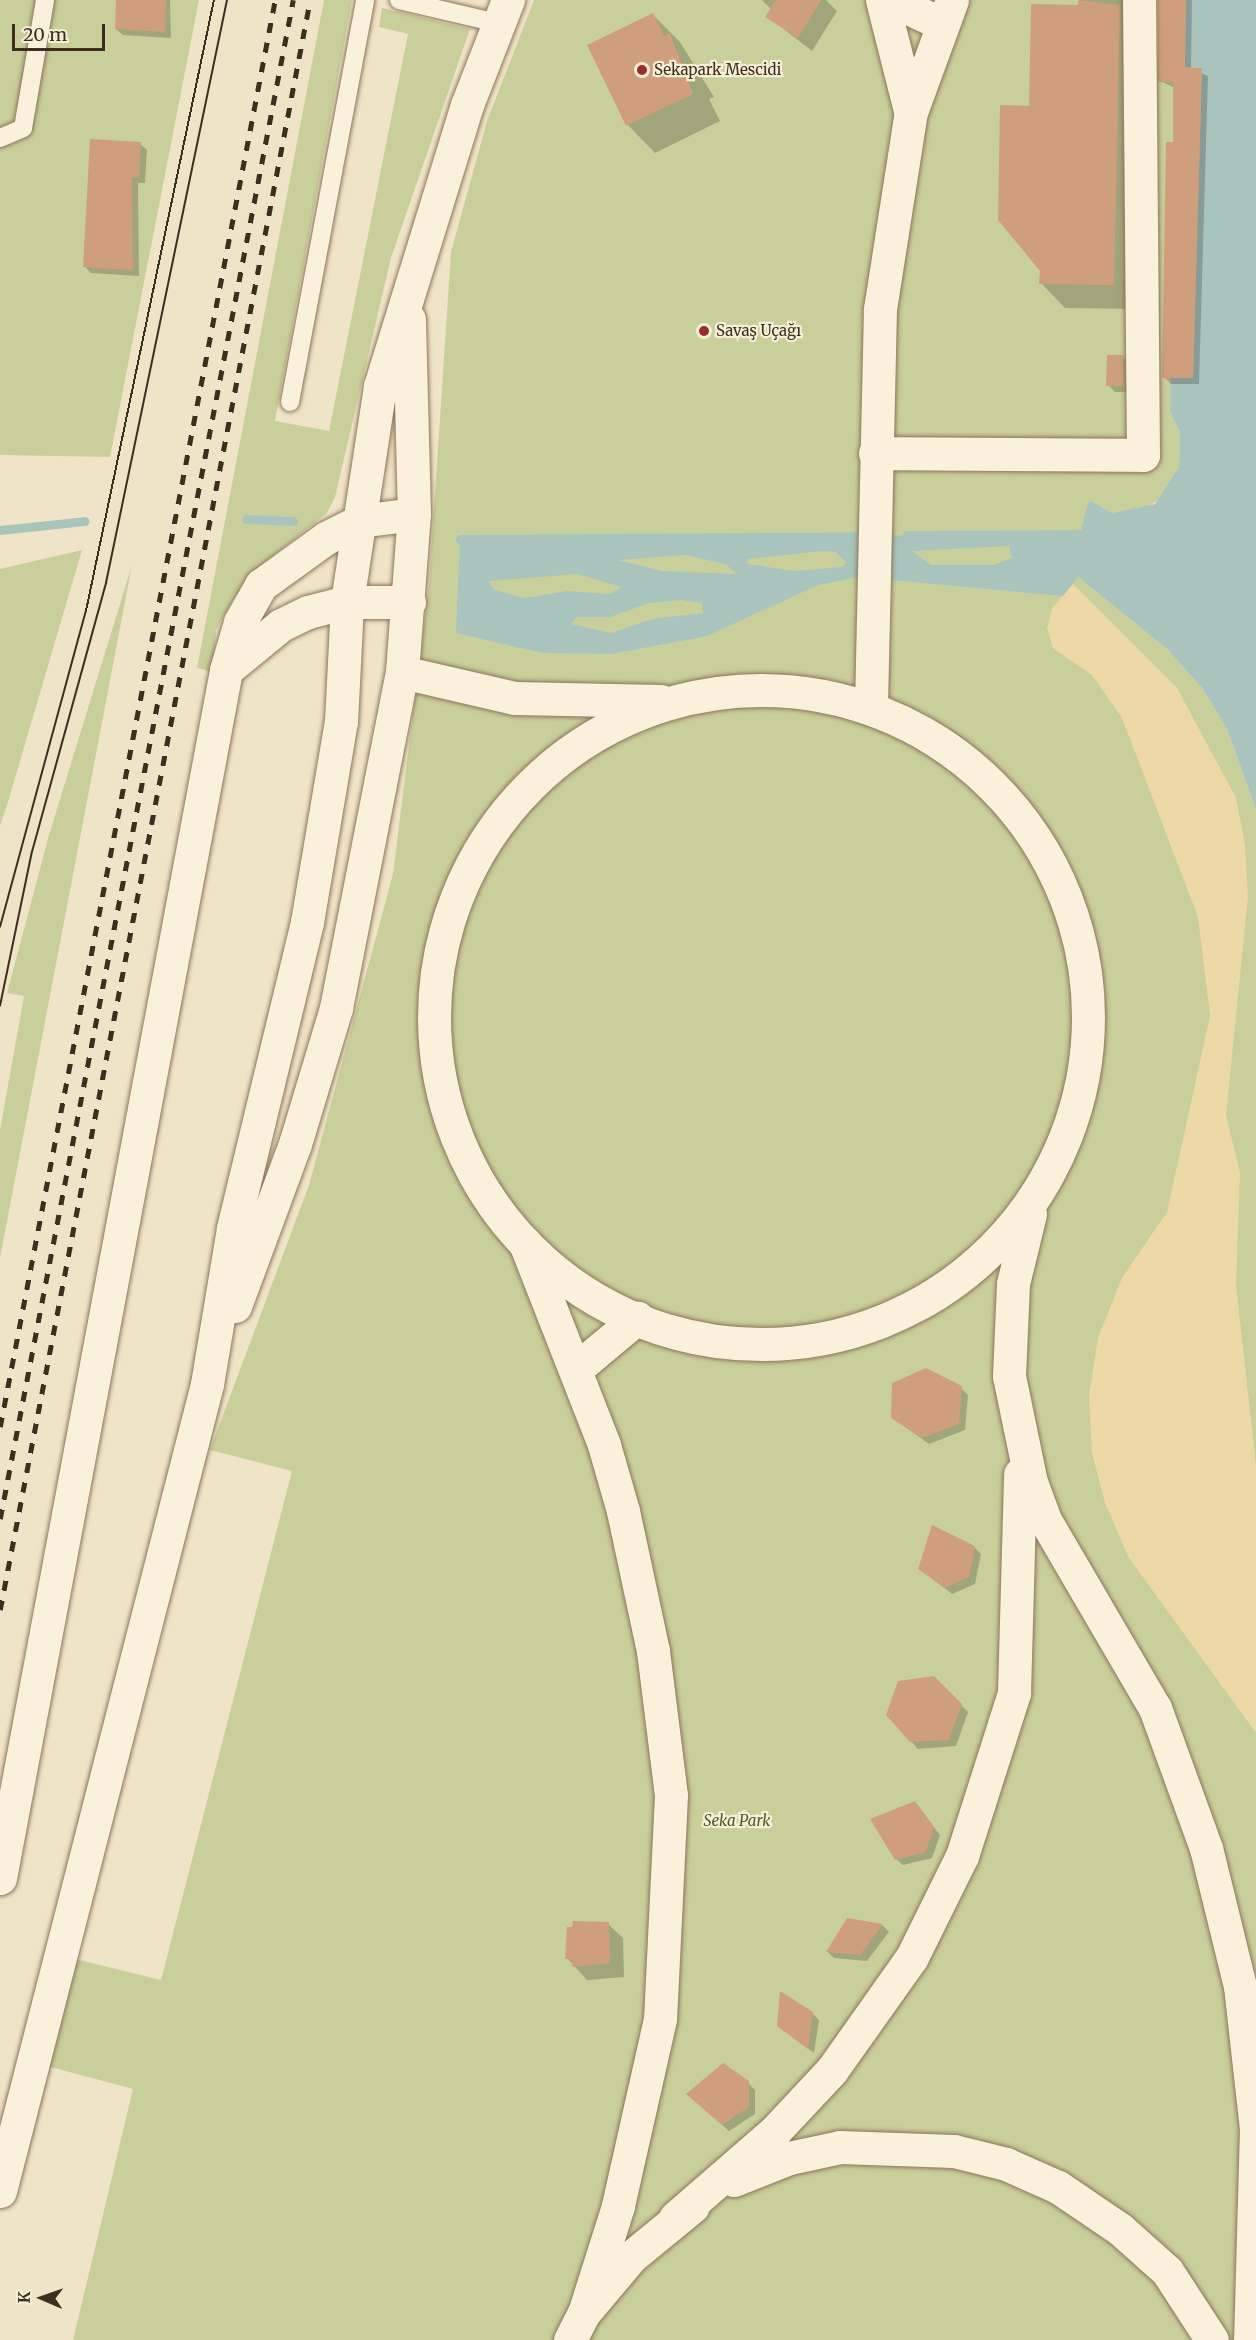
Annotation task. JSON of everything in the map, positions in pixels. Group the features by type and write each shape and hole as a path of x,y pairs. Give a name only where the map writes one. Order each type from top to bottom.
{"street":[{"path":"882,0 911,112"},
{"path":"871,705 880,309 911,112 946,11 891,0"},
{"path":"875,453 1143,455 1139,0"},
{"path":"0,2191 207,1384 233,1228 307,922 341,722 347,602 380,386 408,284 503,11"},
{"path":"207,1384 295,1144 336,1008 402,672 414,514 408,284"},
{"path":"0,1878 208,778 226,670 240,622 261,585 359,521 414,514"},
{"path":"226,670 282,625 347,602 409,602"},
{"path":"402,672 515,698 681,701 756,687 813,689 871,705 950,744 1003,789 1036,837 1069,911 1081,953 1083,1042 1068,1120 1035,1197 1012,1284 1009,1376 1017,1430 1016,1682 962,1856 912,1957 832,2070 775,2131 631,2257 577,2326"},
{"path":"681,701 609,731 514,803 486,840 442,920 429,1009 432,1067 454,1138 489,1194 520,1230 590,1294 637,1318 711,1343 758,1349 842,1340 934,1298 992,1250 1035,1197"},
{"path":"520,1230 576,1369 623,1511 660,1698 672,1819 660,2019 618,2206 577,2326"},
{"path":"576,1369 637,1318"},
{"path":"1017,1430 1045,1520 1155,1708 1226,1919 1248,2028 1256,2128 1250,2340"},
{"path":"675,2218 725,2184 812,2151 900,2147 980,2157 1058,2187 1120,2229 1167,2271 1212,2340"}],"lane":[{"path":"0,138 23,128 45,0"},
{"path":"290,402 365,0"},
{"path":"399,0 503,11"}],"green space":[{"path":"0,0 199,0 110,457 0,455"},
{"path":"324,0 352,0 275,421 329,431 408,34 379,27 382,8 470,29 391,258 335,497 327,513 260,566 235,596 216,630 213,672 197,668"},
{"name":"Seka Park","path":"534,0 1186,0 1186,67 1202,68 1202,143 1193,378 1172,378 1170,412 1180,433 1179,467 1167,494 1143,510 1113,513 1089,500 1077,576 1167,649 1202,688 1227,729 1256,810 1256,2340 73,2340 133,2089 47,2066 75,1959 161,1980 292,1471 210,1450 309,1185 393,874 429,584 451,252 487,121"},
{"path":"82,550 8,802 0,826 0,569"},
{"path":"132,565 0,1258 0,1130 24,996 7,993 49,835"}],"sand":[{"path":"1073,584 1177,688 1236,798 1245,845 1248,897 1226,1115 1240,1173 1236,1285 1256,1465 1256,1733 1129,1558 1105,1503 1092,1453 1089,1396 1098,1338 1122,1278 1167,1212 1210,1016 1198,917 1122,718 1092,675 1053,648 1047,628 1052,608"}],"water":[{"path":"1186,0 1256,0 1256,810 1227,729 1202,688 1167,649 1078,577 1063,596 858,577 818,585 707,636 611,654 543,653 456,633 460,539 1080,534 1089,500 1113,513 1155,504 1179,467 1180,433 1170,412 1171,378 1193,378 1202,68 1185,67","holes":["1009,546 1012,558 994,565 931,565 912,551","822,551 836,552 846,562 843,567 793,571 748,564 747,559","686,555 725,564 738,574 663,571 618,560","578,574 621,587 611,594 568,591 524,598 494,590 489,581","681,600 702,603 703,613 652,619 611,633 571,624 577,617 610,617 649,603"]}],"building":[{"path":"116,0 166,0 165,32 115,29"},
{"path":"776,0 821,0 798,38 765,17"},
{"path":"1078,0 1120,5 1114,285 1039,284 1040,271 998,220 1000,105 1029,106 1031,4 1078,5"},
{"path":"1158,0 1186,0 1185,67 1202,68 1193,378 1162,378 1166,142 1173,142 1173,82 1158,82"},
{"name":"Sekapark Mescidi","path":"653,13 664,36 670,33 693,94 626,126 587,45"},
{"path":"90,139 141,142 139,177 132,177 133,270 83,267"},
{"path":"1107,355 1123,355 1124,386 1106,386"},
{"path":"926,1368 962,1386 959,1424 922,1438 891,1418 892,1383"},
{"path":"932,1525 975,1546 969,1577 945,1588 918,1569"},
{"path":"934,1676 962,1704 949,1740 910,1742 886,1715 898,1681"},
{"path":"915,1801 934,1827 926,1852 895,1860 870,1819"},
{"path":"847,1918 883,1924 860,1955 826,1952"},
{"path":"573,1921 609,1922 610,1963 572,1967 572,1959 565,1959 567,1927 572,1927"},
{"path":"780,1991 813,2012 808,2049 777,2026"},
{"path":"723,2063 749,2081 749,2107 722,2125 686,2094"}],"waterway":[{"path":"246,519 293,521"},
{"path":"0,530 85,521"},
{"path":"907,535 1080,534"},
{"path":"460,539 869,536"}],"tram line":[{"path":"0,927 86,611 214,0"},
{"path":"0,1006 32,852 106,583 227,0"}],"railway":[{"path":"0,1427 275,0"},
{"path":"0,1519 293,0"},
{"path":"0,1610 310,0"}],"place":[{"name":"Sekapark Mescidi","path":"642,70"},
{"name":"Savaş Uçağı","path":"704,331"}]}
